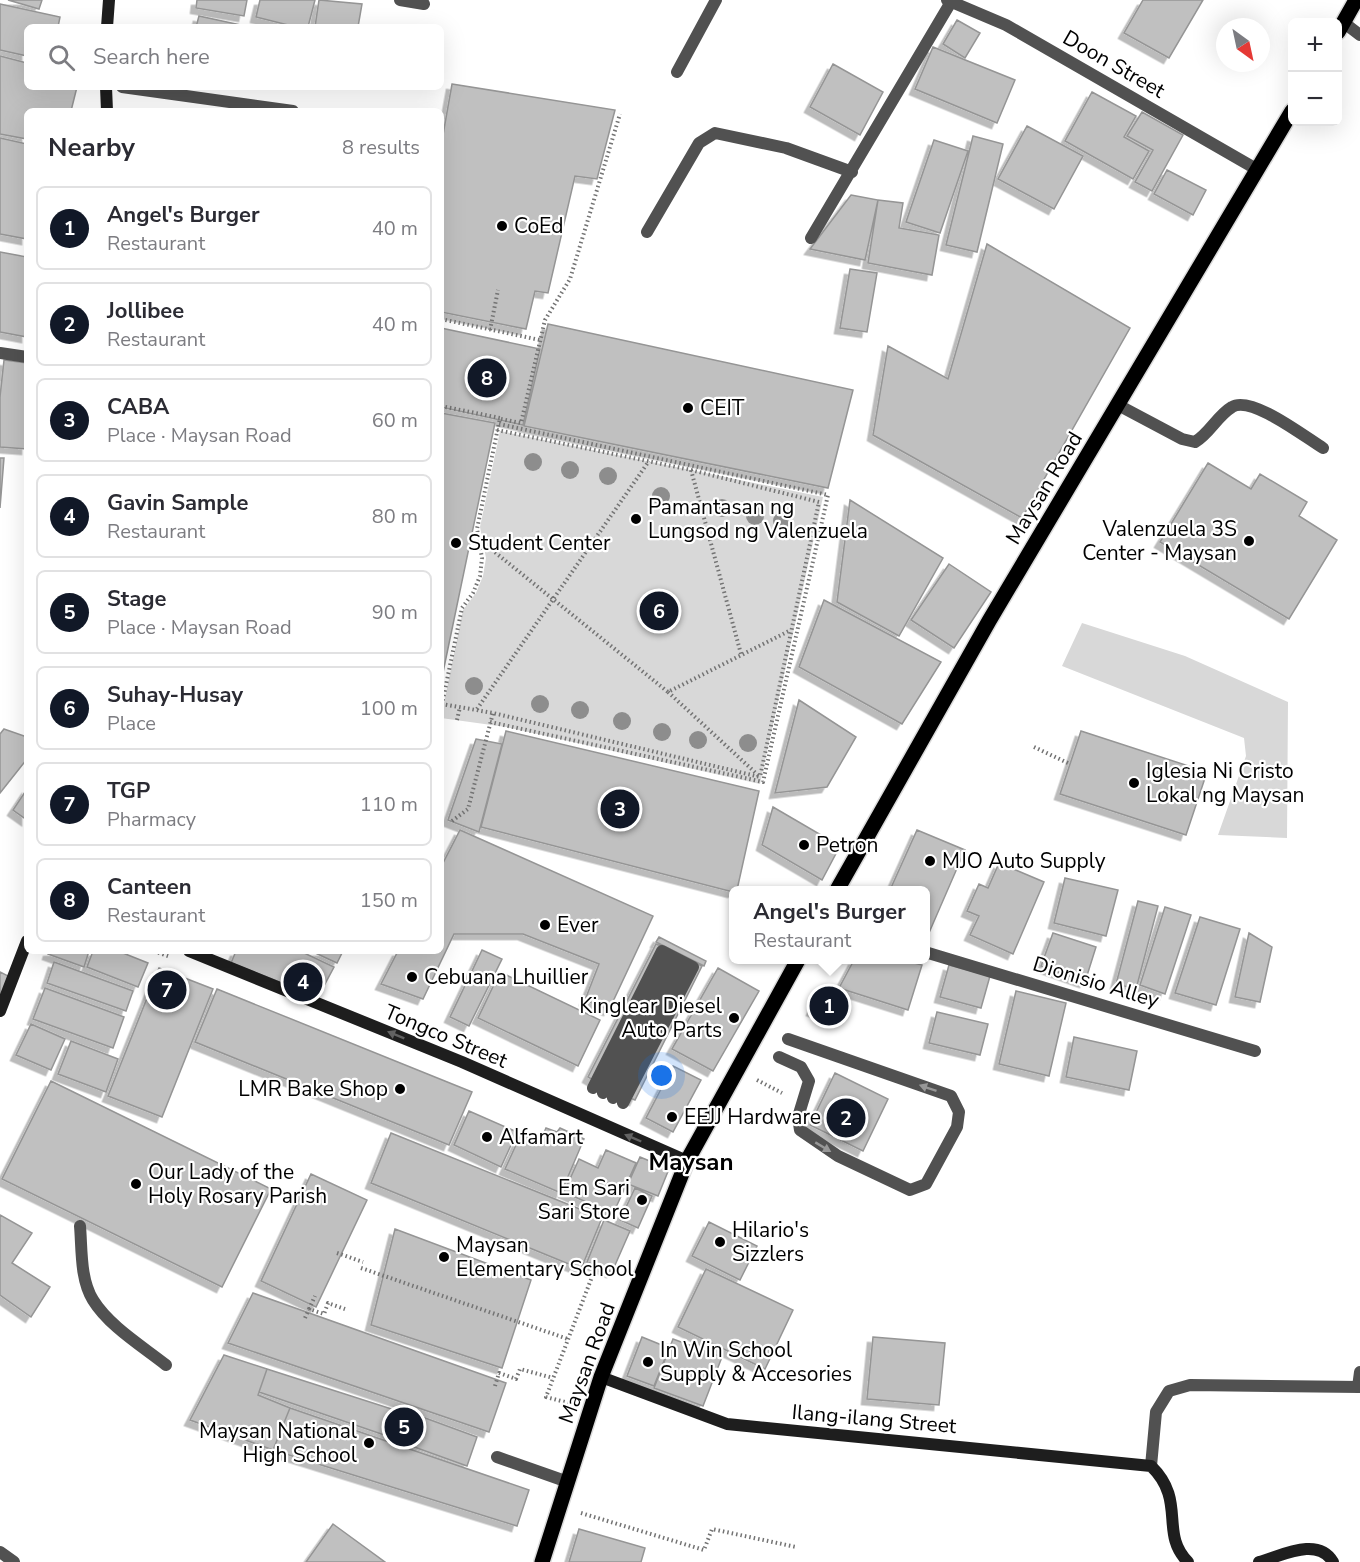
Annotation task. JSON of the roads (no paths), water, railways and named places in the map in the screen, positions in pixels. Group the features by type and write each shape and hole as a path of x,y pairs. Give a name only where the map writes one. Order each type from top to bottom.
{"main road":[{"path":"1342,24 1356,0"},
{"name":"Maysan Road","path":"840,886 989,621 1288,119"},
{"name":"Maysan Road","path":"542,1562 601,1377 687,1161 796,964"}],"street":[{"path":"107,24 109,0"},
{"path":"400,0 424,4"},
{"path":"677,72 716,0"},
{"path":"811,238 852,172 949,1"},
{"name":"Doon Street","path":"949,1 1006,25 1258,170"},
{"path":"1342,28 1360,35"},
{"path":"106,90 107,108"},
{"path":"143,90 272,108"},
{"path":"647,232 699,143 715,133 786,148 852,172"},
{"path":"0,353 24,357"},
{"path":"1118,405 1182,439 1195,442 1206,435 1232,407 1247,404 1272,416 1323,448"},
{"path":"0,1011 24,949"},
{"path":"662,951 677,959 693,967 608,1095 662,951"},
{"name":"Tongco Street","path":"196,954 462,1062 687,1161"},
{"name":"Dionisio Alley","path":"930,954 1255,1051"},
{"path":"779,1057 801,1067 809,1081 798,1117 800,1130 838,1156 910,1190 926,1184 957,1127 960,1112 951,1096 788,1039"},
{"path":"80,1226 84,1275 92,1299 108,1317 166,1365"},
{"path":"1188,1562 1174,1539 1171,1495 1161,1476 1151,1466 1156,1412 1169,1391 1190,1385 1359,1387 1360,1371"},
{"name":"Ilang-ilang Street","path":"601,1377 727,1424 1151,1466"},
{"path":"496,1457 568,1482"},
{"path":"1259,1562 1310,1548 1323,1551 1333,1562"},
{"path":"0,1552 14,1562"}],"place":[{"name":"CoEd","path":"502,226"},
{"name":"Canteen","path":"487,378"},
{"name":"CEIT","path":"688,408"},
{"name":"Pamantasan ng Lungsod ng Valenzuela","path":"636,519"},
{"name":"Valenzuela 3S Center - Maysan","path":"1249,541"},
{"name":"Student Center","path":"456,543"},
{"name":"Suhay-Husay","path":"659,611"},
{"name":"Iglesia Ni Cristo Lokal ng Maysan","path":"1134,783"},
{"name":"CABA","path":"620,809"},
{"name":"Petron","path":"804,845"},
{"name":"MJO Auto Supply","path":"930,861"},
{"name":"Ever","path":"545,925"},
{"name":"Cebuana Lhuillier","path":"412,977"},
{"name":"Gavin Sample","path":"303,982"},
{"name":"TGP","path":"167,990"},
{"name":"Angel's Burger","path":"829,1006"},
{"name":"Kinglear Diesel Auto Parts","path":"734,1018"},
{"name":"LMR Bake Shop","path":"400,1089"},
{"name":"EEJJ Hardware","path":"672,1117"},
{"name":"Jollibee","path":"846,1118"},
{"name":"Alfamart","path":"487,1137"},
{"name":"Our Lady of the Holy Rosary Parish","path":"136,1184"},
{"name":"Em Sari Sari Store","path":"642,1200"},
{"name":"Hilario's Sizzlers","path":"720,1242"},
{"name":"Maysan Elementary School","path":"444,1257"},
{"name":"In Win School Supply & Accesories","path":"648,1362"},
{"name":"Stage","path":"404,1427"},
{"name":"Maysan National High School","path":"369,1443"}],"district":[{"name":"Maysan","path":"691,1162"}]}
